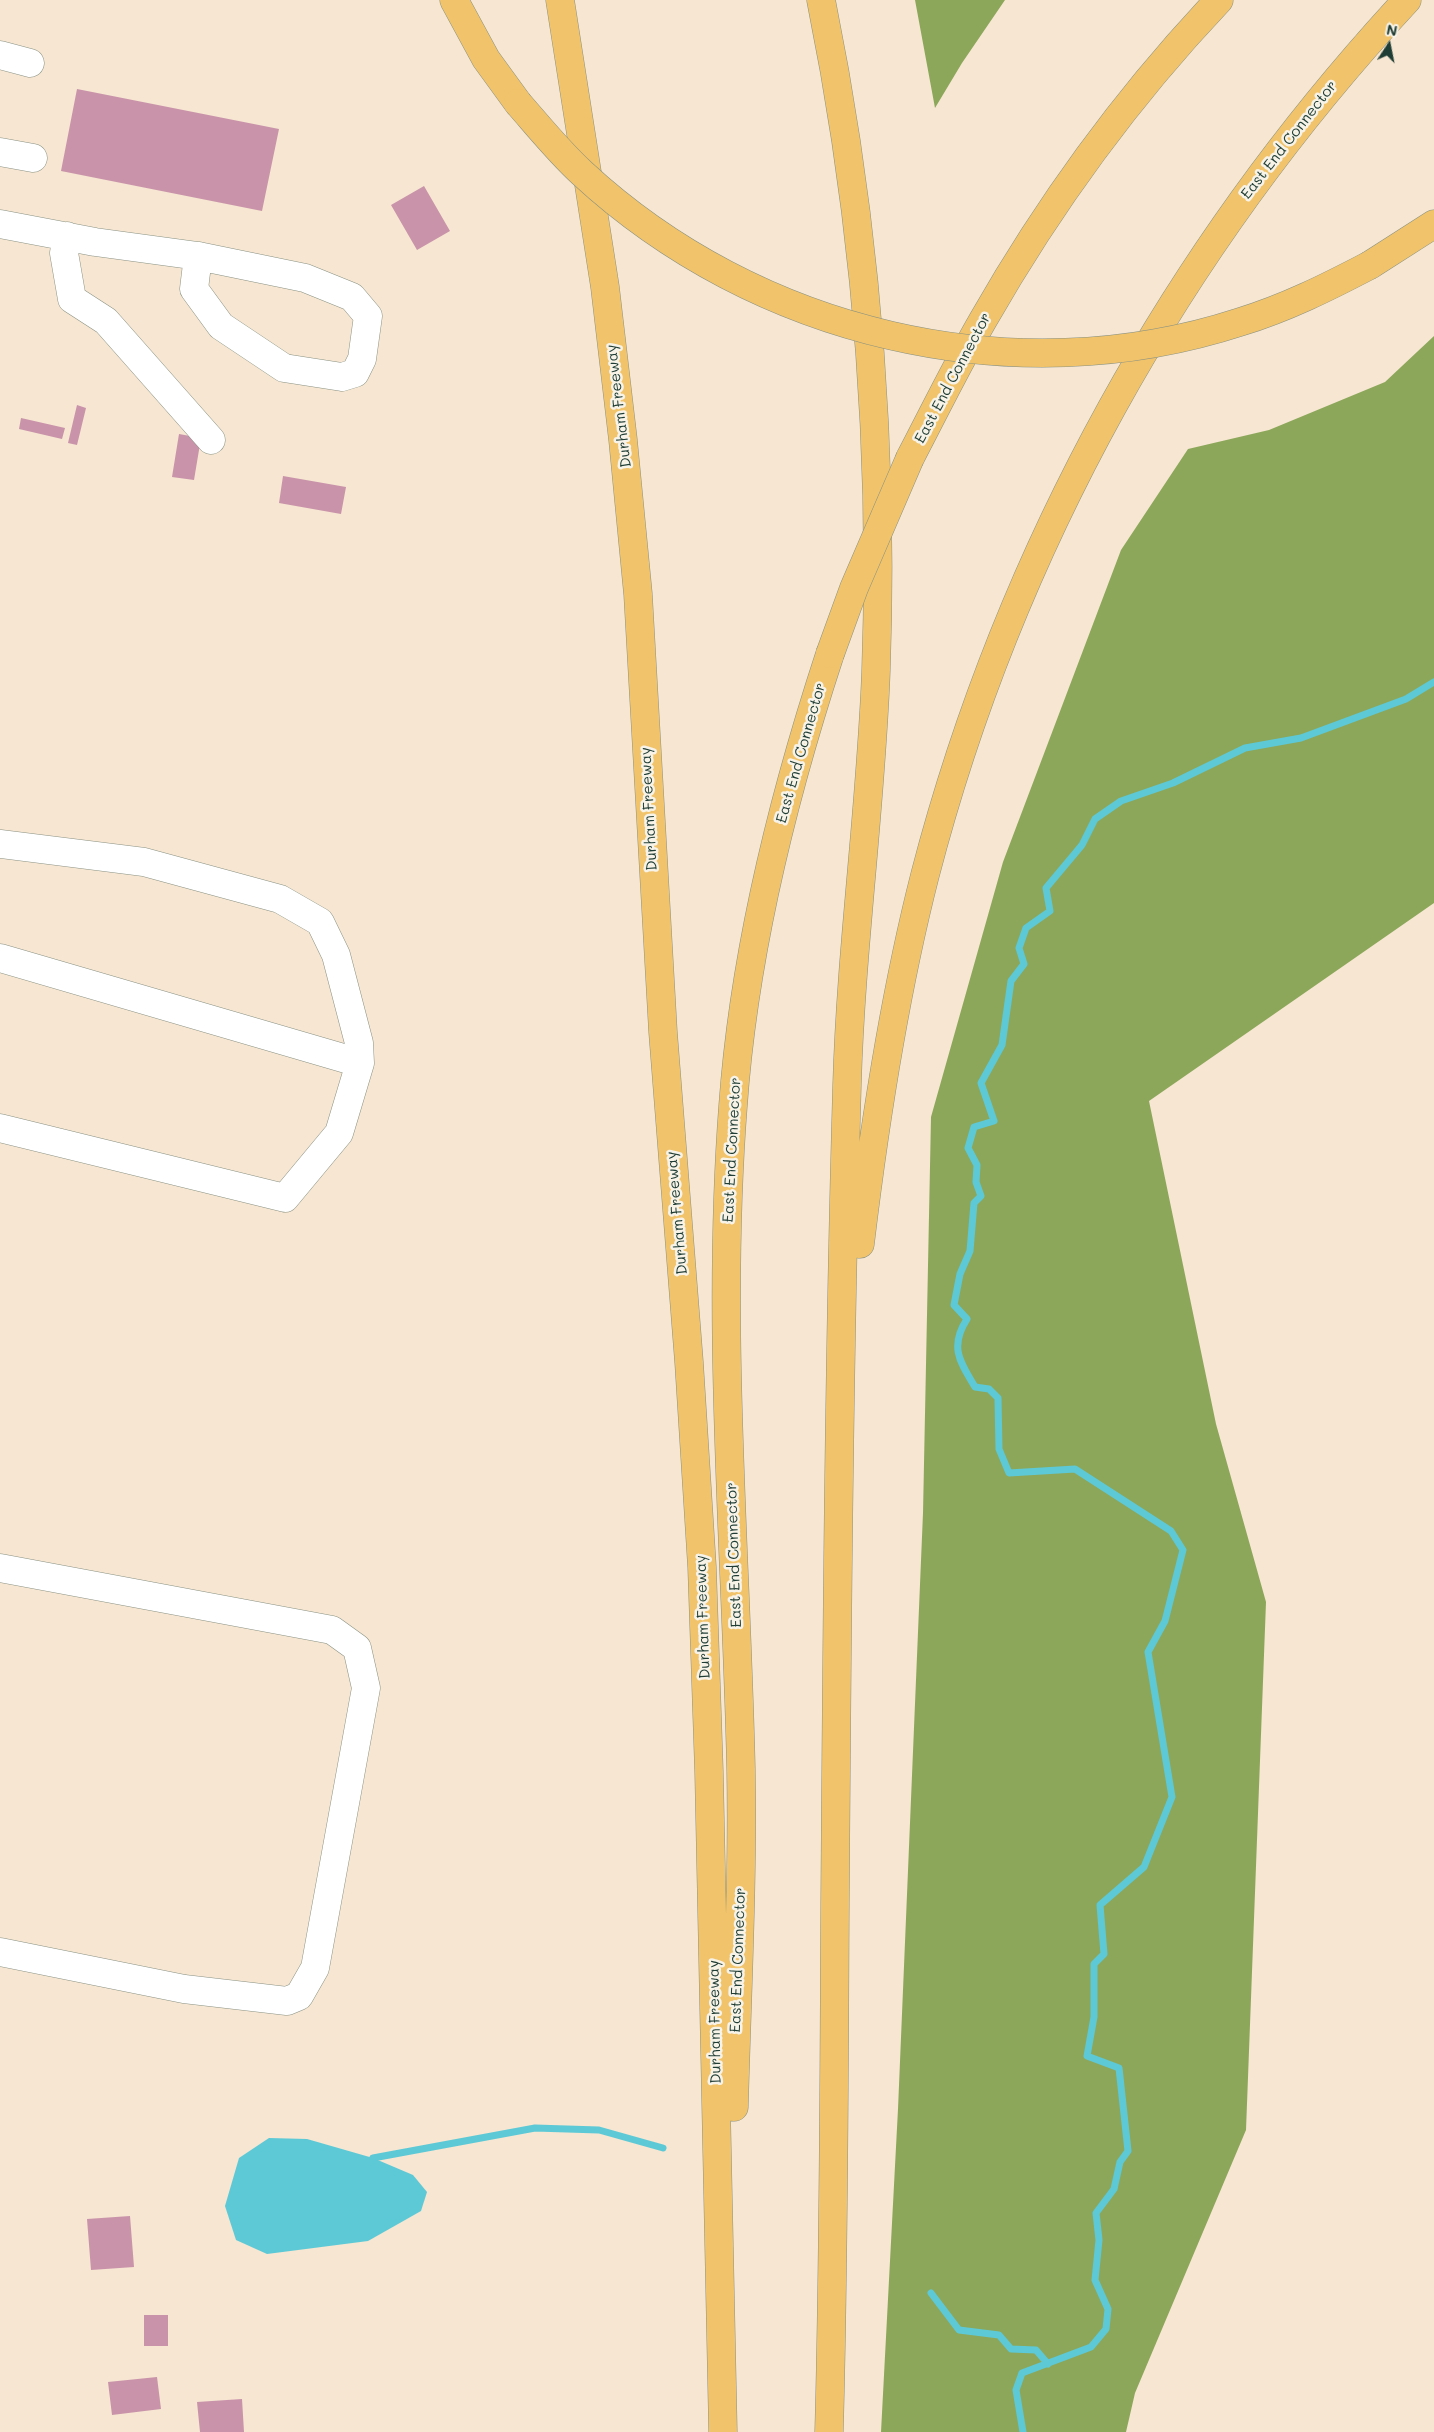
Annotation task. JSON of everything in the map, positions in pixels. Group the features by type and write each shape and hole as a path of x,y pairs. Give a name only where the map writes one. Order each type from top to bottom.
{"highway":[{"path":"454,0 486,59 518,103 550,140 581,172 654,231 696,259 738,282 788,304 869,331 917,342 1008,353 1100,350 1147,345 1192,336 1265,314 1326,288 1370,265 1434,224"},
{"name":"Durham Freeway","path":"560,0 605,287 624,440 638,594 662,1013 689,1362 702,1567 709,1772 723,2428"},
{"path":"821,0 850,165 863,268 872,369 878,538 876,677 853,969 847,1081 837,1610 833,2221 829,2432"},
{"name":"East End Connector","path":"723,2428 740,1874 741,1772 728,1360 728,1182 732,1114 742,1024 768,873 805,728 830,654 854,588 910,458 982,320 1063,192 1155,72 1218,0"},
{"name":"East End Connector","path":"841,1395 877,1114 907,948 925,873 947,800 997,653 1054,519 1120,390 1157,327 1200,260 1277,153 1325,93 1407,0"}],"lane":[{"path":"0,55 30,63"},
{"path":"0,152 33,158"},
{"path":"0,224 198,256 304,278 352,297 368,316 362,358 355,373 342,377 284,368 220,326 194,290 198,256"},
{"path":"67,236 64,253 72,299 106,321 211,440"},
{"path":"0,844 144,862 280,899 320,922 336,955 359,1043 360,1063 339,1133 285,1198 0,1128"},
{"path":"0,958 360,1063"},
{"path":"0,1568 332,1630 357,1648 366,1688 315,1968 299,1996 286,2001 184,1989 0,1952"}],"green space":[{"path":"915,0 1005,0 962,63 935,108"},
{"path":"1434,336 1434,903 1149,1101 1216,1424 1266,1602 1246,2130 1135,2393 1126,2432 881,2432 898,2109 923,1513 931,1117 1003,862 1121,550 1188,449 1269,430 1385,382"}],"water":[{"path":"269,2138 307,2139 373,2158 413,2175 427,2192 421,2211 368,2241 267,2254 236,2240 225,2206 239,2158"}],"building":[{"path":"77,89 279,129 262,211 61,171"},
{"path":"424,186 450,231 417,250 391,205"},
{"path":"77,405 86,408 77,445 68,443"},
{"path":"21,418 65,428 62,439 19,429"},
{"path":"179,434 201,438 194,480 172,477"},
{"path":"283,476 346,487 341,514 279,503"},
{"path":"130,2216 134,2267 91,2270 87,2219"},
{"path":"144,2315 168,2315 168,2346 144,2346"},
{"path":"157,2377 161,2409 112,2415 108,2382"},
{"path":"242,2399 244,2432 200,2432 197,2402"}],"waterway":[{"path":"1023,2432 1016,2390 1022,2373 1091,2347 1106,2329 1108,2309 1095,2280 1099,2240 1096,2213 1114,2189 1120,2162 1128,2151 1119,2068 1087,2056 1094,2017 1094,1964 1104,1954 1100,1905 1144,1867 1172,1797 1148,1652 1165,1621 1183,1550 1171,1531 1075,1469 1009,1473 999,1449 998,1398 989,1389 975,1387 961,1362 958,1346 959,1338 967,1319 954,1305 960,1274 970,1251 974,1203 981,1196 976,1182 977,1165 968,1148 974,1127 994,1121 981,1083 1002,1045 1011,981 1024,964 1019,948 1026,928 1050,911 1046,888 1082,845 1095,819 1121,801 1173,783 1245,748 1301,738 1406,699 1434,682"},
{"path":"373,2158 535,2128 599,2130 663,2148"},
{"path":"931,2293 959,2330 999,2335 1011,2349 1036,2350 1048,2364"}]}
